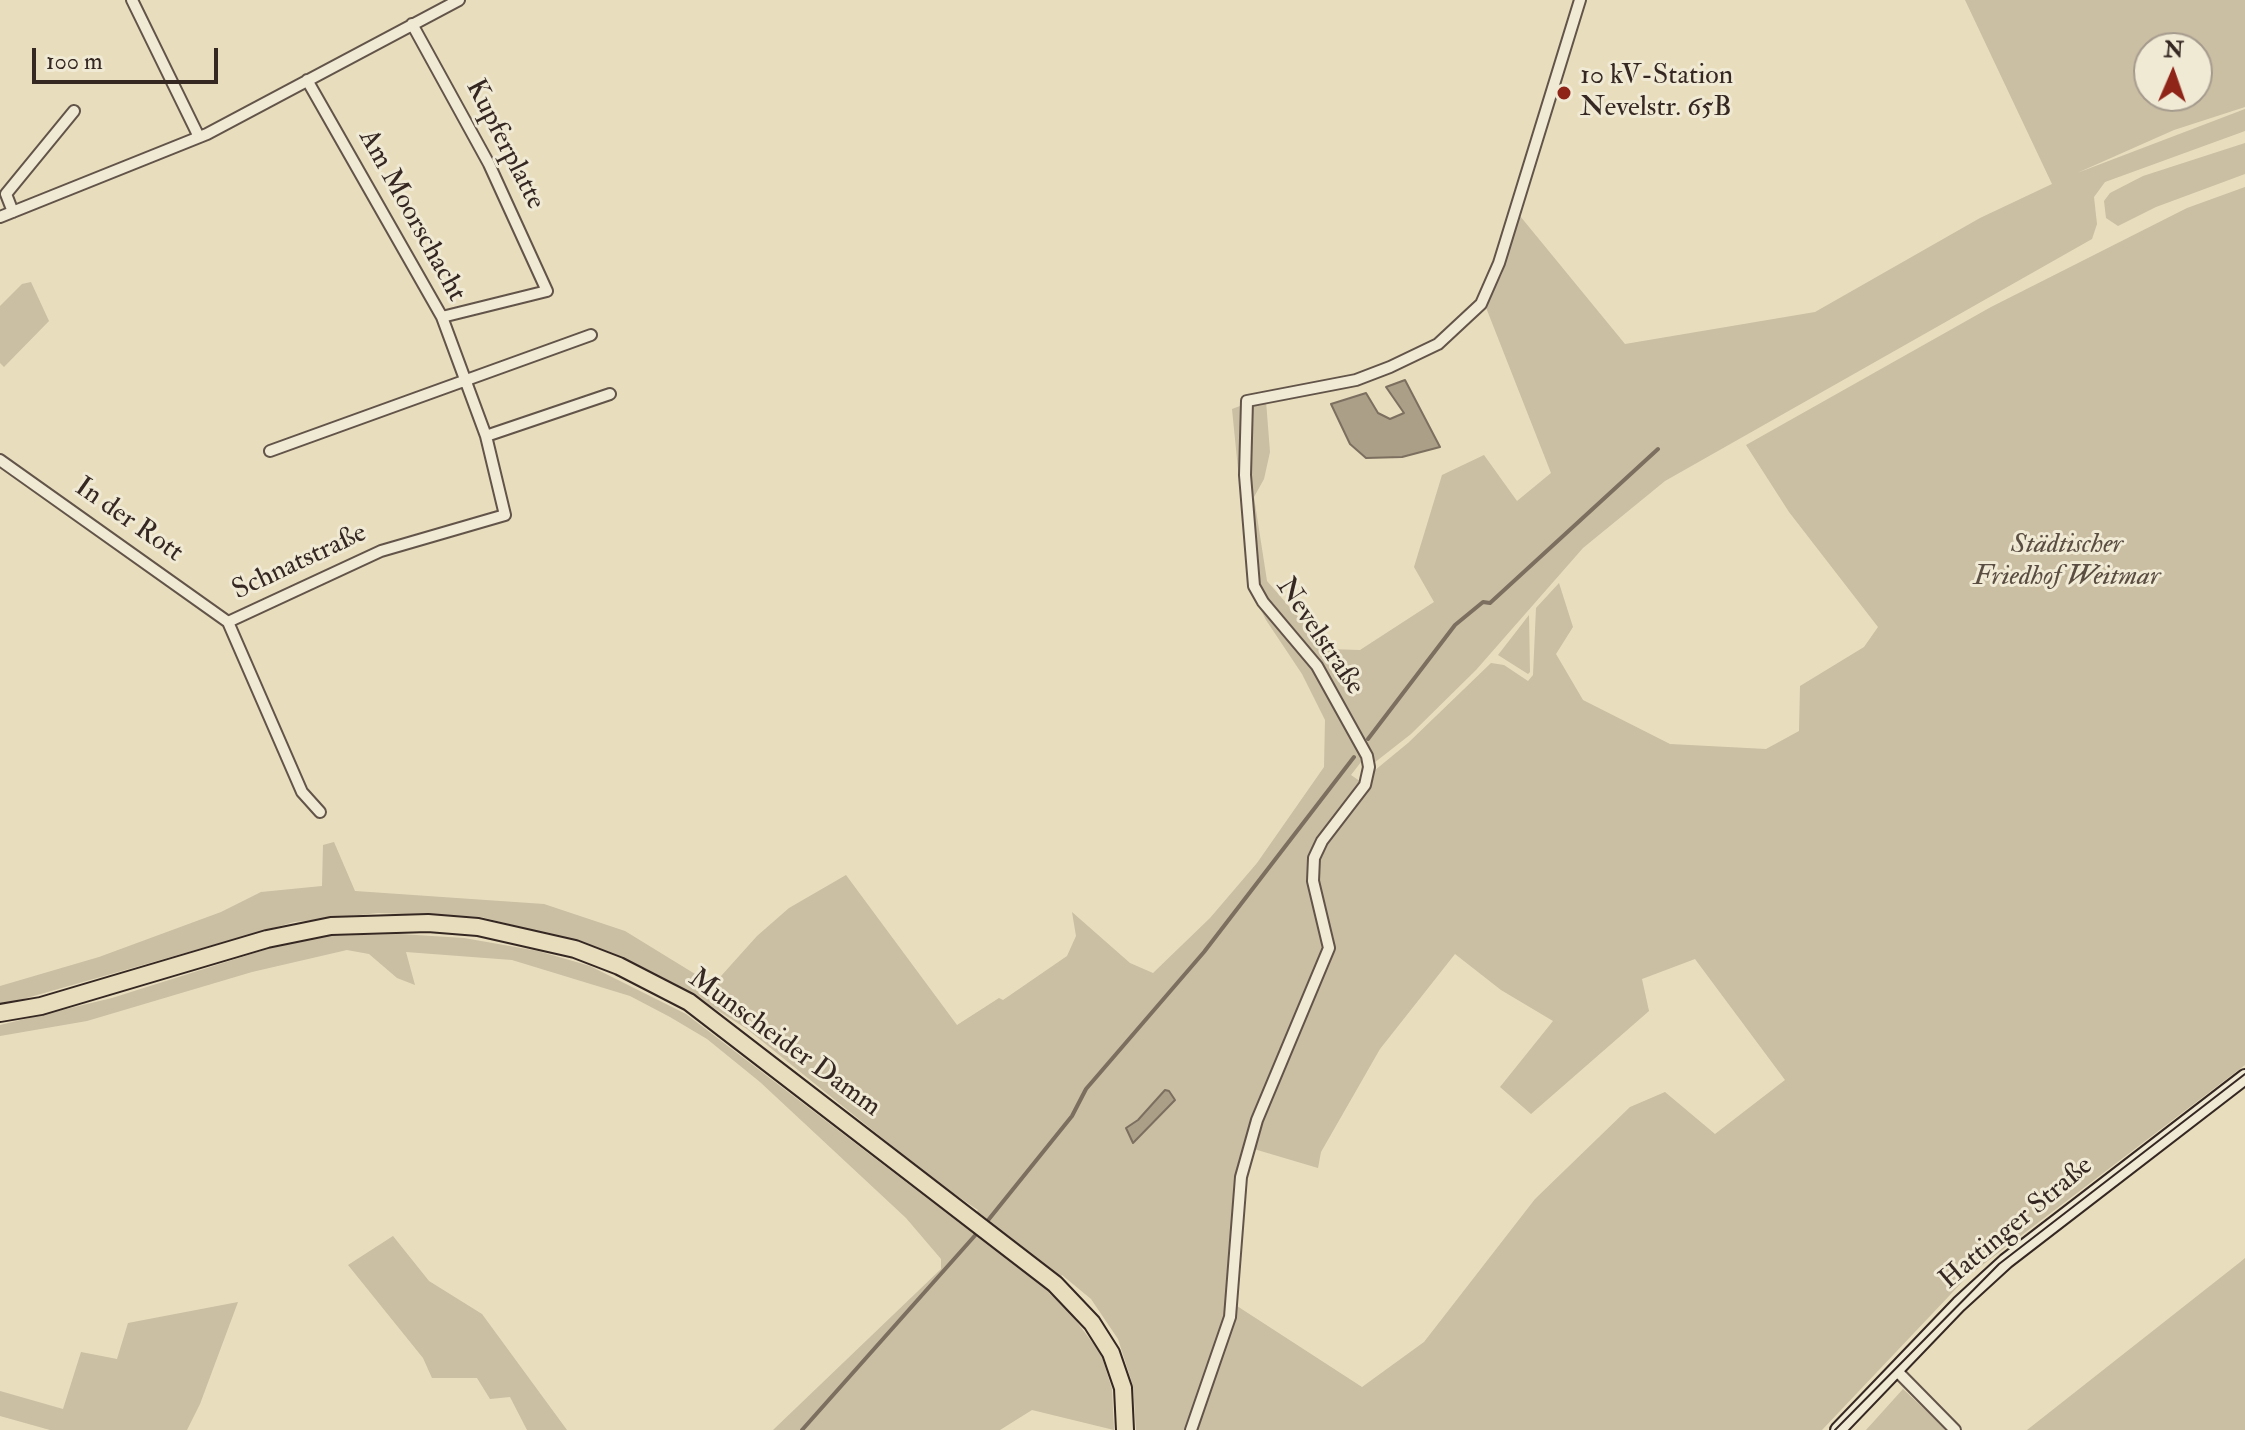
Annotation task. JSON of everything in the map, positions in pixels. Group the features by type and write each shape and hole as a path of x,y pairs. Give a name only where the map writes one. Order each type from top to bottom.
{"main road":[{"name":"Munscheider Damm","path":"0,1013 41,1006 267,939 331,926 428,923 526,936 619,966 689,1002 1055,1284 1092,1323 1111,1353 1123,1388 1125,1430"},
{"name":"Hattinger Straße","path":"1838,1430 2006,1261 2245,1077"}],"street":[{"path":"132,0 199,137"},
{"path":"0,217 199,137 459,0"},
{"name":"Nevelstraße","path":"1191,1430 1230,1317 1241,1177 1257,1120 1329,948 1313,881 1314,858 1322,841 1365,785 1369,767 1367,756 1317,666 1263,602 1254,586 1245,475 1247,401 1356,380 1390,367 1438,344 1481,304 1499,263 1580,0"},
{"name":"Kupferplatte","path":"412,24 489,164 547,291 442,317"},
{"name":"Am Moorschacht","path":"307,80 442,317 486,436 505,515"},
{"path":"13,212 6,194 74,111"},
{"path":"270,451 591,335"},
{"path":"486,436 610,394"},
{"name":"In der Rott","path":"0,460 228,622"},
{"name":"Schnatstraße","path":"320,812 302,792 228,622 381,551 505,515"},
{"path":"1896,1370 1955,1430"}],"green space":[{"name":"Städtischer Friedhof Weitmar","path":"1965,0 2245,0 2245,107 2174,130 2077,173 2245,109 2245,131 2105,182 2094,197 2097,224 2092,239 1665,481 1583,548 1476,670 1411,734 1374,763 1361,762 1351,775 1367,786 1374,771 1408,743 1491,663 1504,665 1528,681 1533,675 1536,608 1559,583 1573,627 1556,654 1583,700 1670,744 1766,749 1799,731 1800,686 1864,647 1878,627 1789,512 1746,445 1991,307 2187,208 2245,187 2245,1065 1968,1276 1822,1430 1136,1430 1133,1386 1118,1339 1091,1299 1062,1275 1049,1293 1065,1306 1101,1354 1112,1389 1114,1430 1032,1410 1000,1430 773,1430 941,1269 941,1259 906,1218 760,1082 707,1039 630,996 512,960 406,952 415,985 397,978 369,954 347,950 252,972 87,1021 0,1036 0,1025 112,998 280,945 325,936 400,934 464,938 538,951 590,966 686,1014 966,1228 978,1210 938,1183 747,1029 674,983 624,958 572,940 481,917 378,913 294,922 9,1003 0,1003 0,986 99,957 221,912 261,892 322,886 323,845 334,842 355,891 544,904 625,931 713,985 757,936 789,908 846,875 957,1025 999,998 1003,1000 1067,956 1076,936 1072,912 1130,963 1153,973 1210,918 1257,863 1324,767 1325,720 1302,674 1266,620 1250,589 1232,409 1266,401 1270,452 1264,479 1254,497 1267,581 1326,649 1360,650 1434,602 1414,567 1442,475 1484,455 1517,501 1551,473 1485,305 1502,274 1520,216 1625,344 1815,312 1980,218 2052,184","holes":["1313,875 1334,948 1270,1093 1259,1121 1254,1149 1318,1168 1321,1152 1380,1049 1455,954 1501,990 1553,1021 1500,1087 1531,1114 1649,1011 1642,979 1695,959 1785,1080 1715,1134 1665,1092 1630,1107 1535,1199 1424,1342 1362,1387 1237,1306 1227,1304 1235,1197 1254,1118 1327,949 1310,880"]},
{"path":"2245,143 2245,174 2156,207 2118,226 2106,218 2104,201 2110,193 2143,176"},
{"path":"31,282 49,321 4,367 0,363 0,306 22,284"},
{"path":"1529,615 1530,672 1528,674 1498,655"},
{"path":"393,1236 429,1281 482,1314 567,1430 527,1430 510,1397 490,1399 477,1378 432,1378 423,1358 348,1265"},
{"path":"2245,1258 2245,1430 2027,1430 2239,1263"},
{"path":"238,1302 200,1404 187,1430 50,1430 0,1416 0,1391 63,1409 81,1352 117,1359 128,1323"},
{"path":"1903,1389 1947,1430 1866,1430"}],"shaded area":[{"path":"1405,380 1440,447 1402,457 1366,458 1350,444 1331,404 1366,393 1378,413 1390,419 1404,413 1386,387"},
{"path":"1165,1090 1175,1100 1133,1143 1126,1128 1138,1120"}],"waterway":[{"path":"1368,739 1455,625 1483,602 1490,603 1658,449"},
{"path":"985,1224 1072,1116 1086,1089 1204,952 1354,757"},
{"path":"802,1430 979,1231"}],"tram line":[{"path":"1835,1430 1999,1264 2245,1074"}],"place":[{"name":"10 kV-Station Nevelstr. 65B","path":"1564,93"}]}
